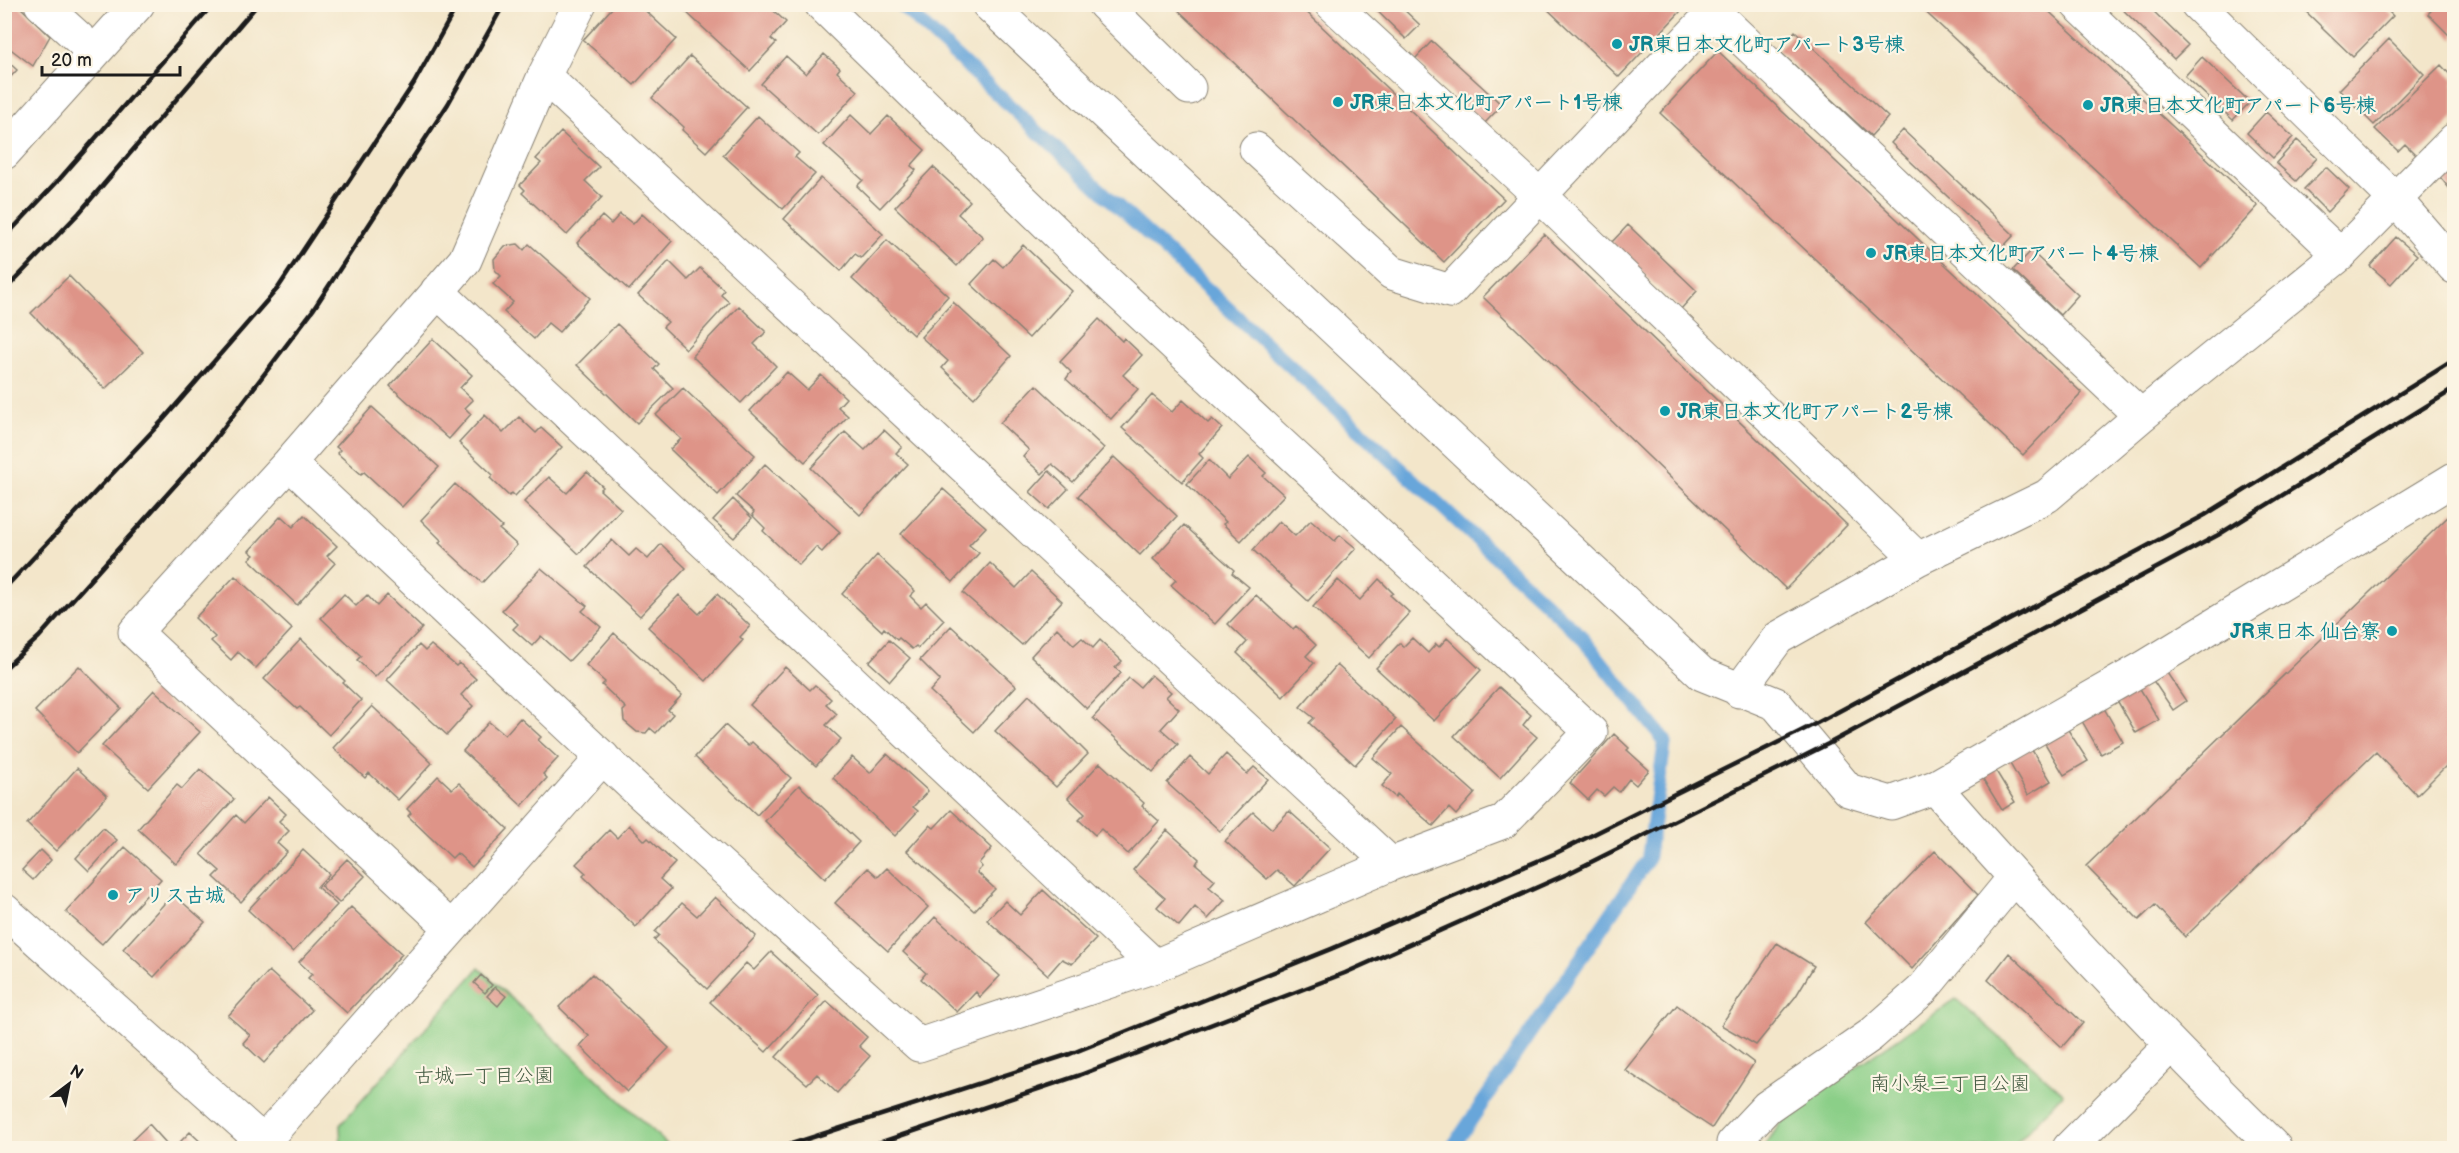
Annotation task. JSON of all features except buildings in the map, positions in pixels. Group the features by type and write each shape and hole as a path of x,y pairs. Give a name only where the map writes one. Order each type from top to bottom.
{"street":[{"path":"41,4 94,52"},
{"path":"4,153 138,4"},
{"path":"451,928 135,632 290,463 465,260 544,76 580,4"},
{"path":"290,463 603,757 919,1045 1155,966 1391,864 1503,822 1591,732 1107,282 821,4"},
{"path":"988,4 1702,674 1739,691 1776,704 1848,790 1891,803 1935,787 2145,667 2454,479"},
{"path":"1104,4 1190,88"},
{"path":"1332,4 1539,195 1918,559"},
{"path":"2076,4 2340,255"},
{"path":"2197,4 2396,200 2454,267"},
{"path":"1256,149 1392,273 1450,291 1713,7 2141,416"},
{"path":"544,76 1391,864"},
{"path":"1739,691 1778,638 1918,559 2047,496 2141,416 2340,255 2454,141"},
{"path":"437,291 1155,966"},
{"path":"4,910 266,1145 451,928 603,757"},
{"path":"1935,787 2014,878 2170,1046 2275,1149"},
{"path":"1733,1143 1767,1107 1871,1035 1922,990 2014,878"},
{"path":"2073,1147 2170,1046"}],"green space":[{"name":"古城一丁目公園","path":"479,968 671,1148 341,1148 340,1125"},
{"name":"南小泉三丁目公園","path":"1956,999 2063,1093 2012,1148 1763,1148 1787,1114"}],"waterway":[{"path":"900,4 1579,634 1665,741 1648,859 1452,1148"}],"railway":[{"path":"4,238 57,182 213,4"},
{"path":"4,291 79,213 258,4"},
{"path":"4,589 162,421 278,288 414,83 458,4"},
{"path":"4,669 39,637 205,452 313,310 448,104 504,4"},
{"path":"779,1148 1070,1054 1331,949 1556,853 1817,723 2205,515 2454,360"},
{"path":"864,1148 1080,1075 1345,973 1567,874 1828,744 2218,535 2454,389"}],"place":[{"name":"JR東日本文化町アパート3号棟","path":"1617,44"},
{"name":"JR東日本文化町アパート1号棟","path":"1338,102"},
{"name":"JR東日本文化町アパート6号棟","path":"2088,105"},
{"name":"JR東日本文化町アパート4号棟","path":"1871,253"},
{"name":"JR東日本文化町アパート2号棟","path":"1665,411"},
{"name":"JR東日本 仙台寮","path":"2392,631"},
{"name":"アリス古城","path":"113,895"}]}
